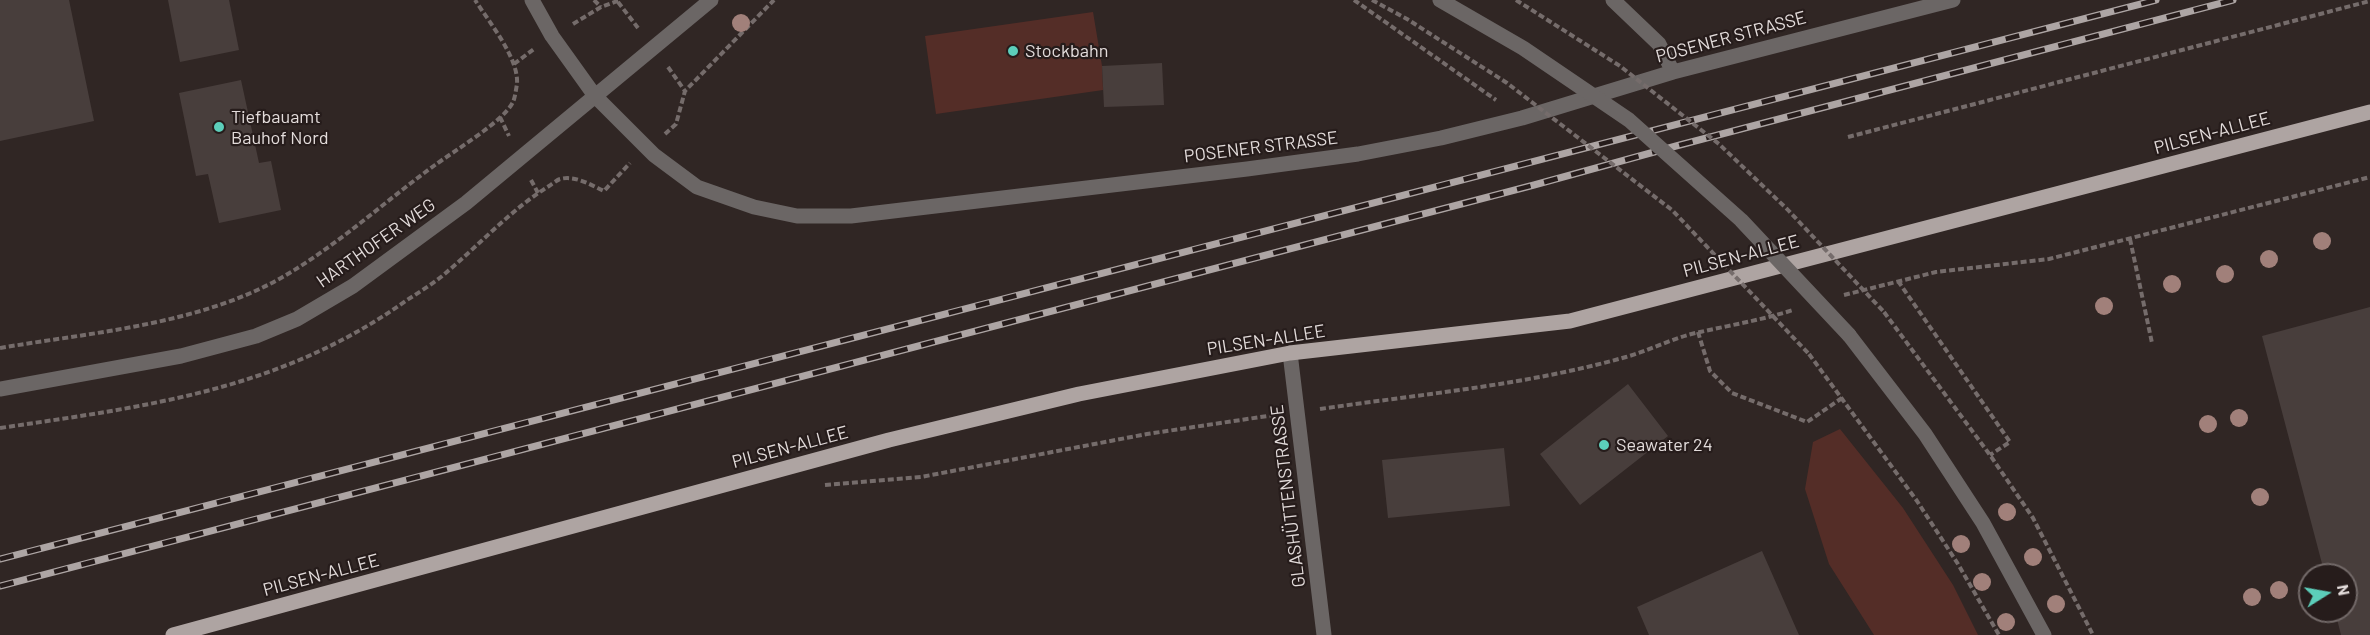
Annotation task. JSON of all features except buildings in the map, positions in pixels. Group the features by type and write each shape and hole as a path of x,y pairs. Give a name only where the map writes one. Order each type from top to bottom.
{"main road":[{"name":"PILSEN-ALLEE","path":"173,635 900,438 1079,394 1290,353 1570,321 2370,112"}],"street":[{"name":"POSENER STRASSE","path":"531,0 552,36 595,96 654,156 697,187 754,207 797,216 851,216 1358,154 1442,138 1522,118 1673,72 1953,0"},
{"name":"HARTHOFER WEG","path":"0,389 181,356 256,336 297,319 353,286 466,204 711,0"},
{"path":"1440,0 1523,48 1629,120 1741,220 1849,335 1925,434 1983,523 2044,635"},
{"path":"1613,0 1659,44 1673,72"},
{"name":"GLASHÜTTENSTRASSE","path":"1290,353 1324,635"}],"path":[{"path":"0,348 170,319 230,301 280,279 327,249 500,117 513,102 517,83 514,64 475,0"},
{"path":"594,0 602,7"},
{"path":"645,147 676,124 685,91 774,0"},
{"path":"1354,0 1522,118"},
{"path":"1372,0 1407,19 1507,83 1672,210 1809,354 1923,510 1958,564 1999,635"},
{"path":"1516,0 1620,66 1719,144 1787,209 1884,312 1990,455 2033,518 2093,635"},
{"path":"1848,137 2370,1"},
{"path":"1839,296 1936,272 2049,260 2370,177"},
{"path":"2130,239 2152,344"},
{"path":"1898,281 2010,442 1990,455"},
{"path":"821,486 921,477 1147,434 1495,384 1627,357 1698,332 1758,321 1798,309"},
{"path":"1698,332 1710,371 1732,393 1807,422 1842,398"}],"shaded area":[{"name":"Stockbahn","path":"1093,12 1102,66 1103,90 936,114 925,36"},
{"path":"1840,429 1903,508 1953,585 1978,635 1874,635 1829,564 1805,489 1813,442"}],"railway":[{"path":"0,559 2156,0"},
{"path":"0,586 2233,0"}],"place":[{"name":"Stockbahn","path":"1013,51"},
{"name":"Tiefbauamt Bauhof Nord","path":"219,127"},
{"name":"Seawater 24","path":"1604,445"}]}
